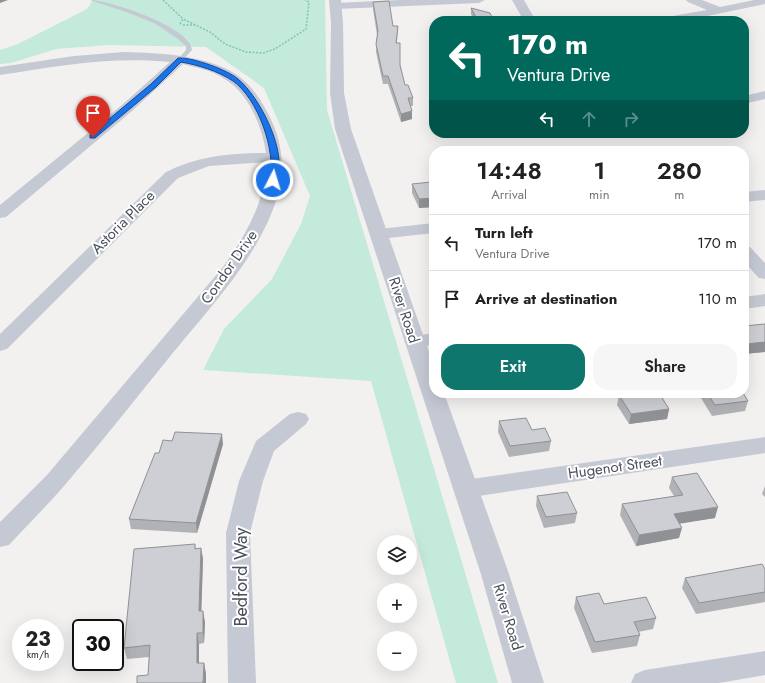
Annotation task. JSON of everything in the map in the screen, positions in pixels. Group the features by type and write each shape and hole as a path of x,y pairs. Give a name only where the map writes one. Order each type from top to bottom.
{"street":[{"path":"335,3 479,0"},
{"path":"518,0 527,16"},
{"path":"692,0 720,11"},
{"path":"690,16 765,1"},
{"name":"River Road","path":"335,3 337,93 344,129 429,385"},
{"name":"Condor Drive","path":"0,71 108,56 149,56 180,60 220,71 242,86 268,127 275,157 276,169 269,202 262,218 251,240 230,271 55,481 0,538"},
{"path":"0,213 127,108 180,60"},
{"path":"749,99 765,95"},
{"name":"Astoria Place","path":"0,345 172,175 186,168 209,161 275,157"},
{"path":"749,197 765,195"},
{"path":"379,234 429,229"},
{"path":"749,256 765,274"},
{"path":"749,302 765,300"},
{"path":"414,341 429,340"},
{"name":"River Road","path":"434,398 494,571 528,683"},
{"name":"Bedford Way","path":"242,683 238,533 251,481 264,447 298,420"},
{"name":"Hugenot Street","path":"465,490 765,445"},
{"path":"645,683 765,663"}],"lane":[{"path":"93,0 137,13 165,28 189,46 189,50 180,60"}],"path":[{"path":"163,0 183,19 210,32 225,44 246,52 263,53 306,29 309,2 305,0"},
{"path":"183,19 181,24 176,26 195,25"}],"green space":[{"path":"93,0 325,0 327,110 498,683 456,683 417,544 417,535 414,535 371,381 203,370 224,329 272,279 301,224 310,196 264,88 206,47 109,45 56,49 11,63 0,64 0,50 18,44 87,9"}],"building":[{"path":"389,1 393,26 398,26 396,43 400,43 400,65 405,85 408,85 413,98 408,98 412,111 401,114 388,76 383,76 376,44 378,31 373,2"},
{"path":"471,8 490,13 492,16 475,16"},
{"path":"429,182 429,198 419,199 412,184"},
{"path":"765,324 765,342 749,344 749,326"},
{"path":"621,398 662,398 669,409 631,414"},
{"path":"710,398 746,398 748,401 715,405"},
{"path":"526,418 532,430 545,428 551,441 510,446 499,421"},
{"path":"175,432 222,434 196,523 129,519 155,453 159,453 163,440 172,441"},
{"path":"697,473 718,507 674,514 682,528 639,535 622,504 683,495 672,477"},
{"path":"567,492 577,513 546,517 537,496"},
{"path":"195,544 195,549 201,548 199,611 203,611 203,633 197,633 197,663 204,663 203,683 137,683 137,676 148,675 150,645 124,648 134,549"},
{"path":"762,564 765,569 765,592 699,603 685,578"},
{"path":"599,593 604,604 646,597 656,618 634,622 640,635 595,642 576,597"}],"route":[{"path":"93,137 153,86 180,60 195,63 213,68 226,74 242,86 247,92 268,127 275,157 276,169 273,180"}]}
